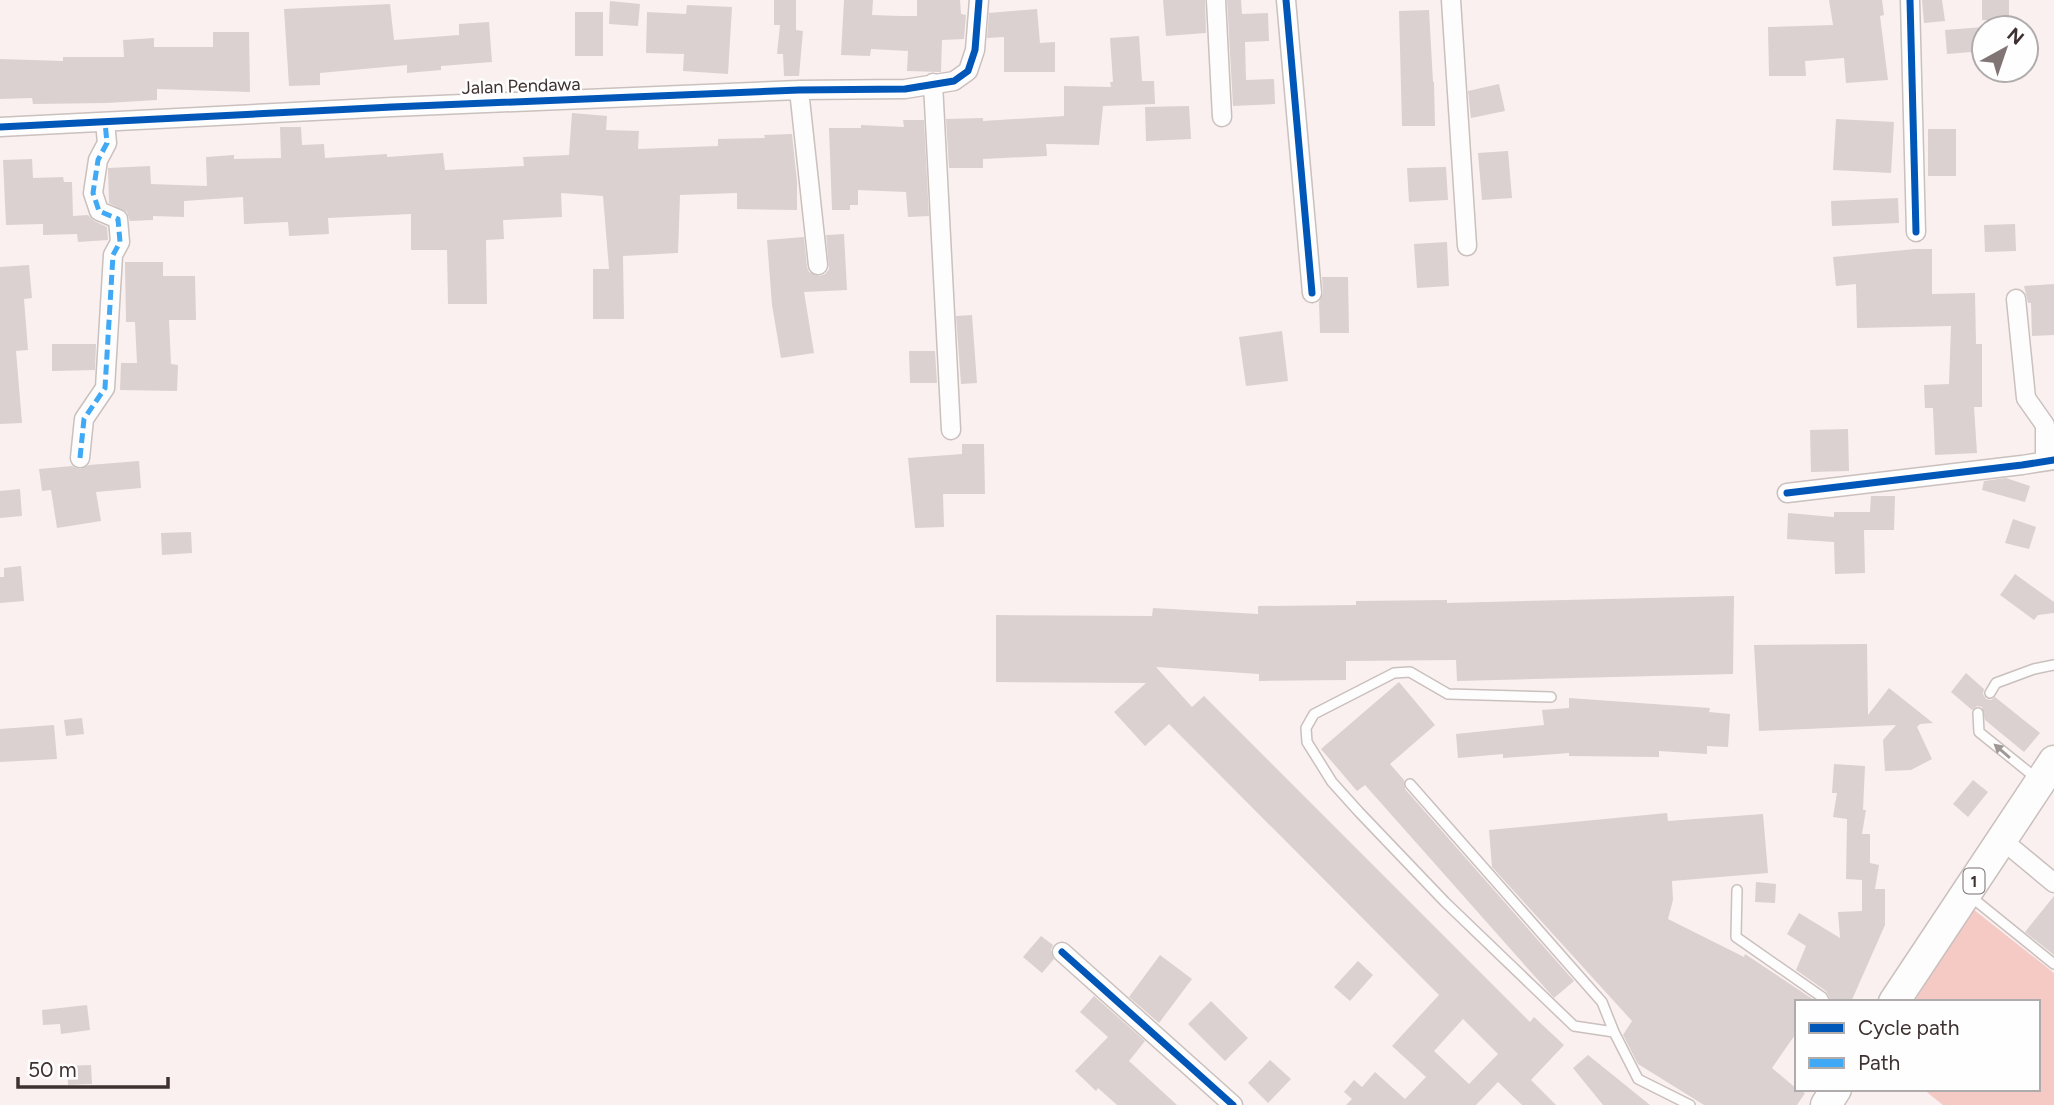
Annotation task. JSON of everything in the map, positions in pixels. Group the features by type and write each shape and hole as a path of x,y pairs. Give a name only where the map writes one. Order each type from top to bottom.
{"highway":[{"name":"1","path":"1895,1000 2047,771"}],"street":[{"name":"Jalan Pendawa","path":"0,127 799,90 905,89 954,81 968,71 975,50 979,0"},
{"path":"1216,0 1222,117"},
{"path":"1286,0 1312,293"},
{"path":"1451,0 1467,246"},
{"path":"1910,0 1916,232"},
{"path":"933,83 951,430"},
{"path":"799,90 818,265"},
{"path":"79,458 84,419 105,388 113,256 120,242 118,219 99,211 93,193 98,160 107,143 105,122"},
{"path":"1787,493 2022,466 2050,459 2045,425 2026,398 2016,299"},
{"path":"2001,839 2054,883"},
{"path":"1062,952 1233,1105"}],"lane":[{"path":"1990,693 1996,683 2034,669 2054,665"},
{"path":"1551,697 1448,694 1417,675 1402,671 1314,714 1306,728 1307,742 1332,782 1359,812 1445,902 1574,1026 1614,1032"},
{"path":"1978,713 1979,732 2047,771"},
{"path":"1410,784 1602,1002 1638,1079 1689,1105"},
{"path":"1737,890 1736,937 1824,1000"},
{"path":"1966,893 2054,964"}],"shaded area":[{"path":"1973,909 2054,973 2054,1105 1943,1105 1926,1091 2040,1091 2040,1000 1915,1000"}],"building":[{"path":"774,0 796,0 796,30 803,31 799,76 784,76 783,54 777,54 780,25 774,25"},
{"path":"844,0 873,0 872,15 917,16 917,0 960,0 961,14 966,15 964,39 942,40 941,72 907,71 908,51 871,49 870,56 841,55"},
{"path":"1163,0 1205,0 1206,33 1166,36"},
{"path":"1227,0 1241,0 1242,14 1268,13 1269,41 1245,42 1246,80 1274,79 1275,104 1233,106"},
{"path":"1829,0 1882,0 1884,15 1880,16 1888,80 1846,83 1844,58 1805,61 1806,76 1769,76 1768,27 1833,25"},
{"path":"1922,0 1942,0 1945,21 1924,23"},
{"path":"1982,0 2009,0 2009,14 1982,14"},
{"path":"610,1 640,4 638,26 609,24"},
{"path":"390,4 394,40 459,35 459,24 489,22 492,62 441,66 441,70 407,73 407,65 320,73 320,85 289,86 284,9"},
{"path":"687,5 732,7 728,74 683,71 684,54 646,53 647,12 686,14"},
{"path":"1037,9 1040,43 1055,42 1055,72 1004,72 1004,37 987,38 989,13"},
{"path":"1429,10 1435,126 1402,126 1399,11"},
{"path":"575,12 603,12 603,56 575,56"},
{"path":"1970,28 1970,52 1947,54 1945,30"},
{"path":"213,32 249,32 250,92 157,89 157,100 106,103 33,104 32,98 0,99 0,59 63,61 63,57 124,57 123,40 154,38 154,47 213,47"},
{"path":"1139,36 1142,81 1154,81 1155,104 1103,106 1099,145 1046,144 1047,156 983,159 983,168 949,168 946,119 983,118 983,121 1064,116 1064,86 1111,87 1110,82 1113,82 1110,38"},
{"path":"1499,84 1505,111 1471,118 1468,91"},
{"path":"1189,106 1191,139 1146,141 1145,107"},
{"path":"572,113 607,116 606,130 639,131 638,149 718,146 718,139 765,138 764,135 792,134 797,210 737,209 737,193 680,195 678,253 623,256 624,319 593,319 593,269 609,269 603,196 561,193 562,217 503,220 504,239 486,240 487,304 448,304 447,250 411,250 411,214 328,218 329,234 289,236 288,222 244,224 243,197 184,201 184,217 153,216 153,220 130,221 127,212 109,203 108,168 150,166 151,184 207,186 206,157 234,155 234,159 281,158 280,127 301,127 302,145 324,144 325,158 443,153 445,170 524,166 523,157 569,155"},
{"path":"1836,119 1894,122 1891,173 1833,170"},
{"path":"903,120 924,120 929,216 908,217 906,192 858,190 858,205 850,205 850,210 832,210 829,128 861,128 861,125 904,127"},
{"path":"1928,129 1956,129 1956,176 1928,176"},
{"path":"1508,151 1512,198 1482,200 1478,153"},
{"path":"32,159 33,178 63,177 64,182 72,182 73,216 88,215 107,227 108,240 78,242 77,234 43,235 43,224 6,225 3,160"},
{"path":"1446,167 1448,200 1409,202 1407,168"},
{"path":"1898,198 1899,223 1832,226 1831,201"},
{"path":"2015,224 2016,251 1985,252 1984,225"},
{"path":"844,234 847,290 804,292 814,353 781,358 772,305 767,240 804,237 807,267 809,272 819,276 829,269 826,235"},
{"path":"1447,242 1449,286 1417,288 1414,244"},
{"path":"1932,249 1932,294 1975,293 1976,344 1982,344 1982,407 1974,407 1977,453 1935,455 1933,408 1925,408 1924,385 1949,384 1951,326 1857,328 1856,284 1836,286 1833,257"},
{"path":"125,262 163,262 163,276 195,276 196,320 169,320 171,364 178,365 177,391 120,390 121,363 137,363 135,322 126,322"},
{"path":"29,265 32,298 24,299 28,350 16,351 22,423 0,424 0,267"},
{"path":"1322,277 1348,277 1349,333 1320,333 1319,302 1323,293"},
{"path":"2054,284 2054,335 2032,336 2031,303 2028,303 2024,286"},
{"path":"972,315 977,383 961,384 956,316"},
{"path":"1282,331 1288,381 1246,386 1239,337"},
{"path":"52,344 96,344 95,370 52,371"},
{"path":"909,351 935,351 937,383 910,383"},
{"path":"1848,429 1849,471 1811,472 1810,430"},
{"path":"962,444 984,444 985,494 943,494 944,527 915,528 908,458 962,454"},
{"path":"139,461 141,488 96,492 101,521 57,528 51,490 42,491 39,469 72,466 80,469 89,465"},
{"path":"2006,478 2030,486 2025,502 1982,490 1984,481"},
{"path":"20,489 22,516 0,518 0,491"},
{"path":"1871,496 1895,496 1894,530 1864,530 1865,573 1835,574 1834,542 1787,539 1788,513 1834,517 1834,512 1870,512"},
{"path":"2013,519 2036,527 2029,549 2005,543"},
{"path":"191,532 192,553 162,555 161,533"},
{"path":"21,566 24,601 0,603 0,577 4,577 4,568"},
{"path":"2015,574 2054,602 2054,613 2038,615 2034,620 2000,595"},
{"path":"1734,596 1733,674 1457,681 1456,660 1346,661 1346,680 1259,681 1259,674 1156,667 1192,707 1204,696 1530,1022 1534,1017 1564,1045 1531,1080 1556,1105 1522,1105 1498,1082 1476,1105 1346,1105 1352,1099 1344,1092 1354,1080 1362,1087 1375,1072 1405,1099 1426,1077 1392,1046 1439,995 1169,724 1145,746 1114,712 1146,683 996,682 996,615 1152,616 1153,608 1258,614 1258,606 1356,605 1356,601 1447,600 1447,603","holes":["1463,1019 1498,1054 1469,1084 1434,1051"]},
{"path":"1867,644 1868,715 1889,688 1933,723 1920,724 1917,727 1932,759 1911,770 1885,771 1883,740 1896,725 1759,731 1754,645"},
{"path":"1966,673 1984,689 1986,699 1995,697 2040,733 2024,752 1985,720 1982,707 1977,706 1972,710 1951,692"},
{"path":"1399,682 1435,725 1390,764 1404,780 1405,789 1574,981 1554,998 1365,785 1357,791 1321,749"},
{"path":"1569,698 1710,708 1709,712 1730,714 1728,747 1707,746 1707,754 1659,751 1659,757 1569,756 1569,753 1458,758 1456,734 1544,725 1542,710 1569,708"},
{"path":"82,718 84,734 66,736 64,720"},
{"path":"54,725 57,759 0,762 0,729"},
{"path":"1834,764 1865,766 1863,810 1866,810 1862,834 1870,834 1870,863 1879,865 1875,889 1885,889 1885,925 1852,1000 1831,1000 1826,991 1796,970 1806,946 1787,934 1799,913 1840,938 1838,912 1862,911 1862,880 1846,879 1847,819 1833,817 1837,793 1832,793"},
{"path":"1973,780 1988,792 1968,817 1953,804"},
{"path":"1667,813 1668,821 1763,814 1768,873 1672,881 1673,900 1668,919 1744,957 1745,954 1814,1000 1795,1000 1795,1035 1772,1068 1795,1087 1795,1091 1805,1093 1797,1105 1704,1105 1638,1064 1623,1035 1632,1021 1492,867 1489,830"},
{"path":"1756,882 1776,884 1775,903 1755,902"},
{"path":"2054,896 2054,955 2025,932"},
{"path":"1041,936 1053,945 1051,950 1054,959 1042,973 1023,957"},
{"path":"1160,955 1192,979 1159,1023 1129,997"},
{"path":"1358,961 1373,975 1350,1001 1334,987"},
{"path":"1094,996 1145,1041 1129,1061 1177,1105 1117,1105 1098,1088 1096,1091 1075,1071 1108,1037 1080,1012"},
{"path":"1211,1001 1248,1038 1225,1061 1188,1024"},
{"path":"87,1005 90,1030 61,1034 60,1024 43,1025 42,1010"},
{"path":"1588,1055 1650,1105 1603,1105 1573,1068"},
{"path":"1270,1060 1291,1079 1268,1103 1248,1083"},
{"path":"91,1065 92,1084 68,1085 67,1066"}],"marked path":[{"path":"80,458 84,419 105,388 113,255 120,242 118,219 99,211 93,193 98,160 107,143 105,122"}],"cycle path":[{"path":"0,127 392,107 799,90 905,89 954,81 968,71 975,50 979,0"},
{"path":"1286,0 1312,293"},
{"path":"1910,0 1916,232"},
{"path":"1787,493 2054,460"},
{"path":"1062,952 1233,1105"}]}
